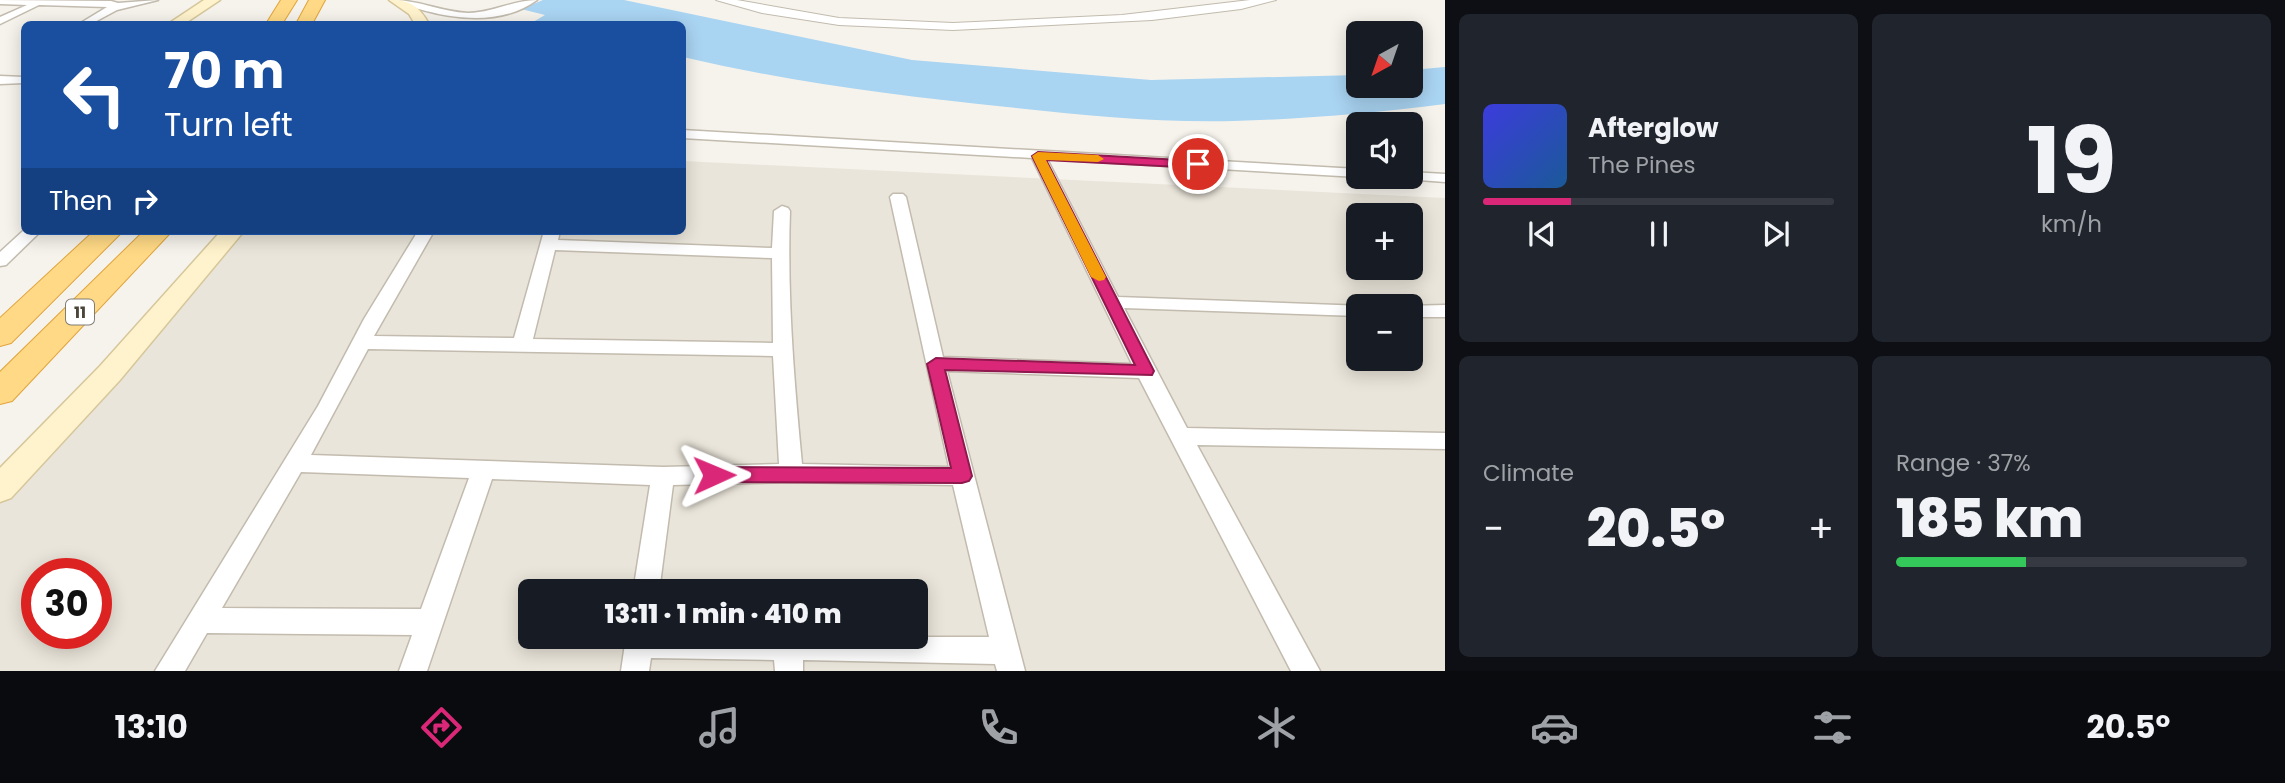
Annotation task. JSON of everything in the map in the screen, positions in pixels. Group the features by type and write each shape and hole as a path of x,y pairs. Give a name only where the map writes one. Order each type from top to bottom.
{"highway":[{"path":"275,21 289,0"},
{"path":"306,21 317,0"},
{"name":"11","path":"0,336 106,235"},
{"name":"11","path":"0,393 155,235"}],"main road":[{"path":"171,21 204,0"},
{"path":"180,21 213,0"},
{"path":"397,0 415,12 420,21"},
{"path":"0,489 110,373 230,235"}],"street":[{"path":"89,21 115,7 153,0"},
{"path":"397,0 463,17 487,16 532,0"},
{"path":"722,0 827,22 906,28 1119,19 1270,0"},
{"path":"750,0 828,16 898,21 1104,14 1226,0"},
{"path":"0,1 111,4 115,7"},
{"path":"0,21 37,3"},
{"path":"0,80 21,77"},
{"path":"686,134 1346,172"},
{"path":"1038,156 1146,371 1306,671"},
{"path":"1423,176 1445,177"},
{"path":"638,651 788,659 1009,661 962,476 898,197"},
{"path":"782,211 780,253 783,350 791,473"},
{"path":"0,261 29,235"},
{"path":"169,671 327,409 424,235"},
{"path":"522,344 549,238 780,253"},
{"path":"1111,302 1346,310"},
{"path":"1423,311 1445,311"},
{"path":"362,342 783,350"},
{"path":"936,364 1146,371"},
{"path":"1180,436 1445,441"},
{"path":"293,463 663,475 791,473 962,476"},
{"path":"413,671 483,471"},
{"path":"648,579 663,475"},
{"path":"200,620 430,622"}],"shaded area":[{"path":"686,161 1445,198 1445,671 0,671 0,482 225,235 686,235"}],"water":[{"path":"543,0 624,0 912,60 1151,80 1346,75 1346,98 1423,98 1423,69 1445,67 1445,104 1260,120 1149,120 1092,115 844,87 686,58 686,21 535,21 545,15 521,9"}],"slow traffic":[{"path":"1098,159 1038,156 1099,277"}],"route":[{"path":"714,475 791,473 962,476 936,364 1146,371 1038,156 1198,164"}]}
